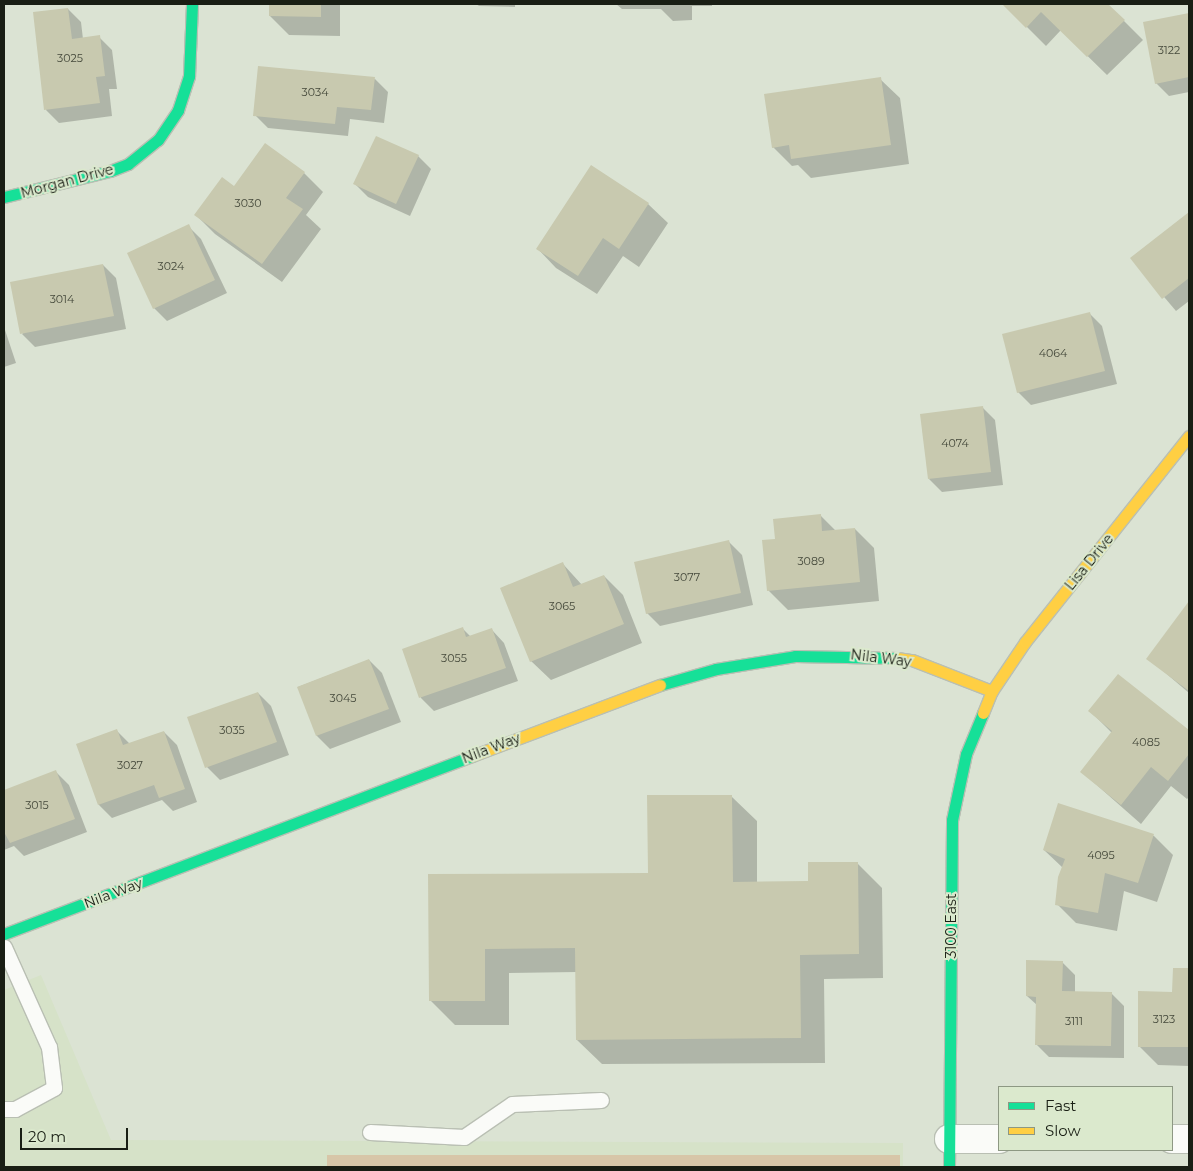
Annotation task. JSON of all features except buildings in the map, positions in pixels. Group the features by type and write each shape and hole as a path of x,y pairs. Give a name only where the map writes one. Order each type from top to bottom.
{"street":[{"name":"Morgan Drive","path":"4,197 110,171 128,164 158,140 178,110 189,76 192,4"},
{"name":"Lisa Drive","path":"992,691 1025,642 1189,436"},
{"name":"Nila Way","path":"4,934 652,686 708,671 795,656 878,655 912,660 992,691"},
{"name":"3100 East","path":"949,1167 952,820 966,754 992,691"},
{"path":"949,1139 998,1139"},
{"path":"1173,1139 1189,1139"}],"lane":[{"path":"4,947 49,1047 54,1088 15,1109 4,1110"},
{"path":"370,1132 464,1137 512,1104 601,1100"}],"shaded area":[{"path":"41,975 111,1140 903,1143 903,1167 4,1167 4,990"},
{"path":"327,1155 900,1155 900,1167 327,1167"}],"traffic: fast":[{"path":"4,197 110,171 128,164 158,140 178,110 189,76 192,4"},
{"path":"660,685 716,669 795,656 897,658"},
{"path":"949,1167 952,820 966,754 983,713"},
{"path":"4,934 472,756"}],"traffic: slow":[{"path":"983,713 992,691 1025,642 1189,436"},
{"path":"897,658 912,660 992,691"},
{"path":"472,756 660,685"}]}
